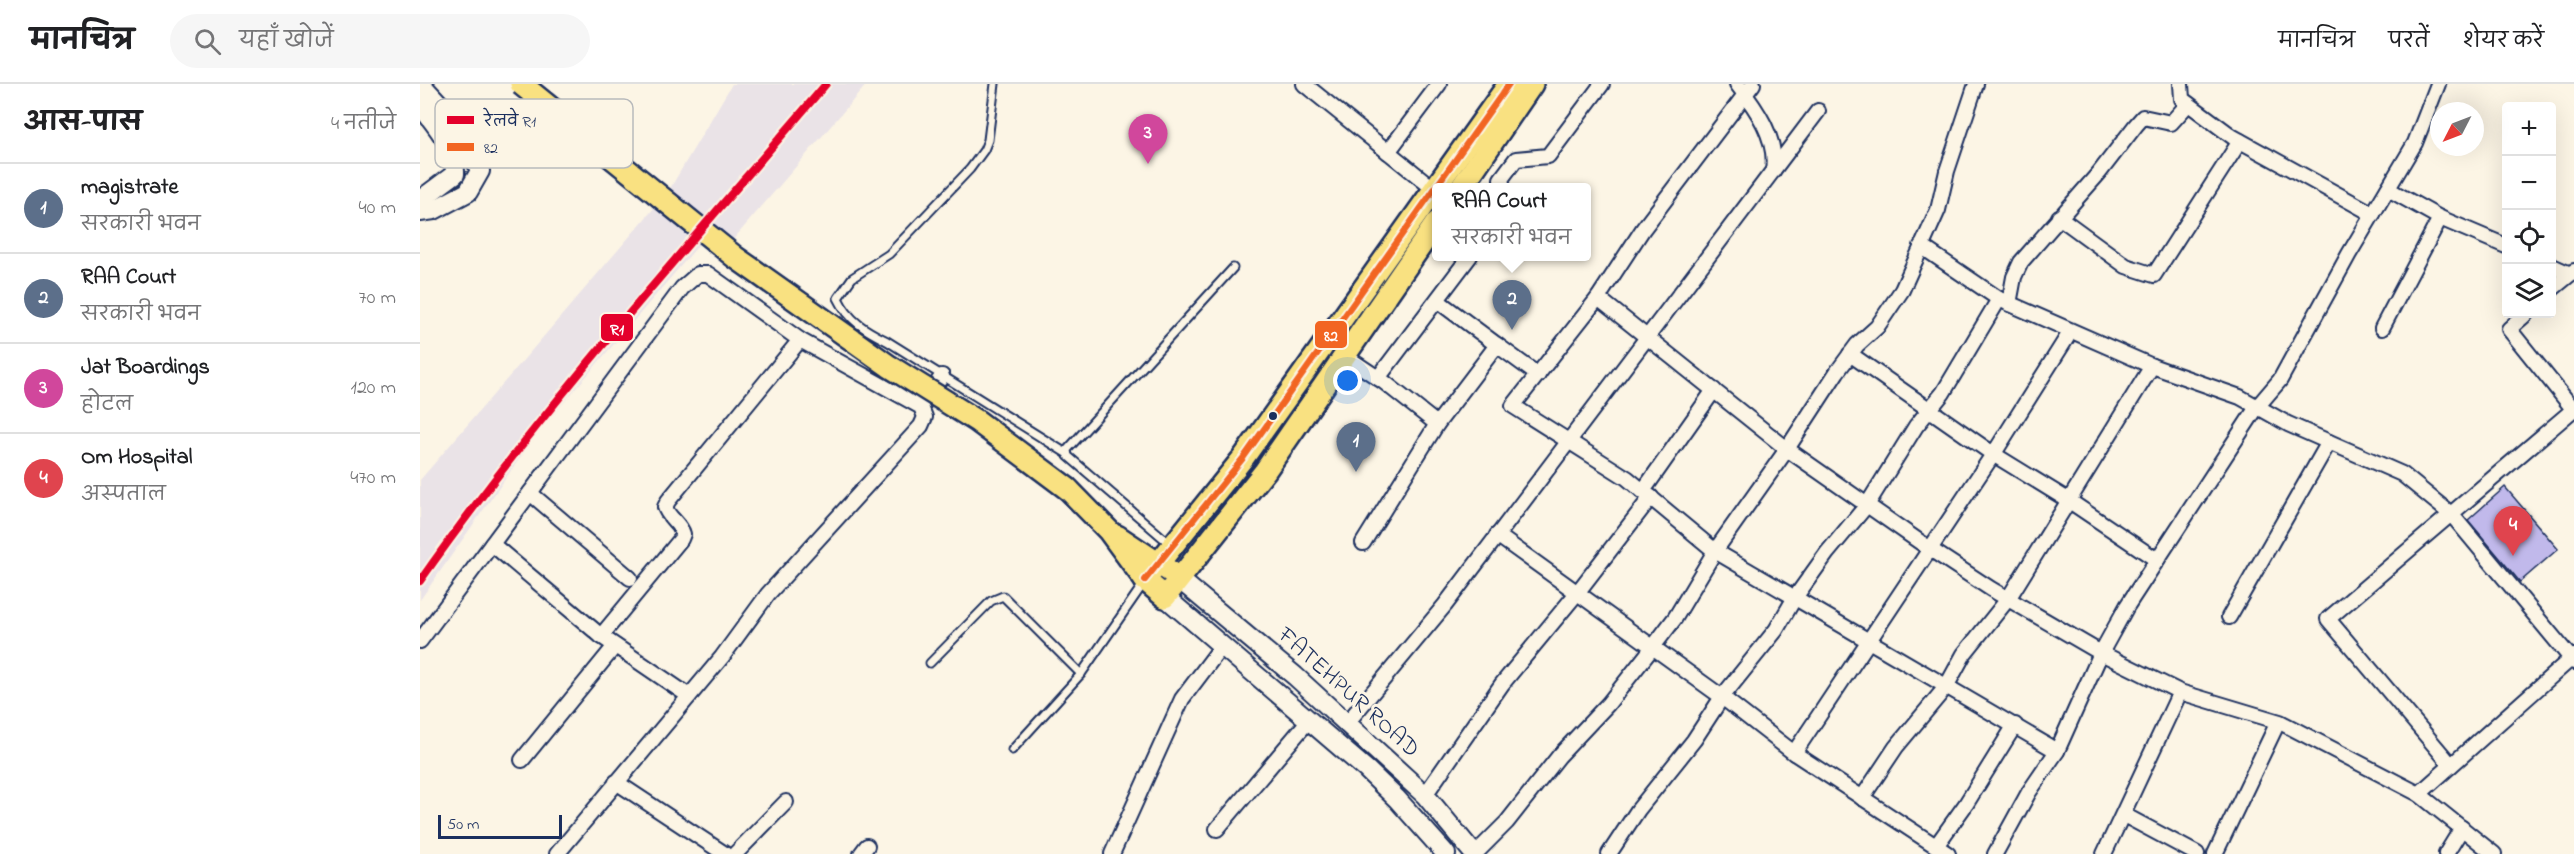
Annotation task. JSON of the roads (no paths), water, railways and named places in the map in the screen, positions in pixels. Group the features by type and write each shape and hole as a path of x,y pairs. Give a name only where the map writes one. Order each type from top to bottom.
{"main road":[{"path":"521,84 540,99"},
{"path":"1438,183 1509,84"},
{"path":"1464,183 1532,84"},
{"path":"625,168 735,257 871,354 977,421 1068,489 1109,531 1145,580 1165,597 1265,471 1432,229"},
{"path":"1145,580 1174,547 1244,457 1432,192"},
{"path":"1109,531 1160,563 1179,579"}],"street":[{"path":"421,84 435,99"},
{"path":"1304,84 1432,187"},
{"path":"1388,152 1439,84"},
{"path":"1502,183 1501,179 1516,159 1548,156 1602,84"},
{"path":"1474,854 1507,822 1559,756 1608,704 1653,647 1675,618 1715,550 1787,449 1850,354 1876,327 1902,290 1938,210 1947,171 1976,84"},
{"path":"2181,84 2182,99 2240,141 2373,214"},
{"path":"1995,854 2029,792 2057,751 2101,653 2127,606 2257,407 2280,380 2415,143 2438,84"},
{"path":"1773,171 1774,159 1769,134 1745,87 1643,229 1598,298 1514,406 1568,443 1627,478 1715,550 1794,599 2057,751"},
{"path":"1627,854 1612,851 1638,810 1694,740 1722,697 1776,630 1794,599 1827,553 1867,505 1916,426 1942,393 2004,301 2021,262 2143,117 2171,123 2188,104"},
{"path":"420,105 435,126"},
{"path":"1347,723 1445,605 1818,111"},
{"path":"2059,217 2126,266 2154,275 2240,141"},
{"path":"420,200 455,174 455,168"},
{"path":"420,212 434,210 468,192 480,171 479,168"},
{"path":"2388,189 2440,218 2502,244"},
{"path":"2382,328 2440,218"},
{"path":"1922,246 2004,301 2152,366 2240,397 2288,424 2402,474 2452,515 2573,659 2419,794"},
{"path":"1378,378 1466,261"},
{"path":"2556,267 2572,272"},
{"path":"2556,286 2572,272"},
{"path":"420,641 682,288 698,274 708,274 800,340 921,407 925,417 921,426 768,594 689,696 558,854"},
{"path":"1598,298 1787,449 1930,549 2008,599 2101,653 2180,692 2278,722 2419,794 2494,854"},
{"path":"1438,301 1538,375"},
{"path":"2451,765 2328,619 2574,410 2509,329 2521,318"},
{"path":"1794,753 1994,454 2071,331"},
{"path":"601,636 681,539 683,534 681,529 666,512 665,507 668,501 800,340"},
{"path":"1363,543 1437,424 1497,345"},
{"path":"1850,354 1994,454 2157,560"},
{"path":"1345,356 1378,378 1437,424"},
{"path":"1863,798 1896,747 1946,687 1964,654 2008,599 2152,366"},
{"path":"921,407 942,375"},
{"path":"1425,795 1502,684 1577,593 1647,494 1713,390"},
{"path":"2229,617 2329,442"},
{"path":"530,493 630,578"},
{"path":"1497,535 1722,697 1794,753 1942,850 1966,804 2015,725"},
{"path":"492,544 601,636 689,696"},
{"name":"FATEHPUR ROAD","path":"1179,579 1254,640 1425,795 1474,854"},
{"path":"1165,597 1398,799 1446,854"},
{"path":"522,760 615,646"},
{"path":"1112,854 1182,699 1222,646"},
{"path":"2104,854 2180,692"},
{"path":"1217,829 1309,720"},
{"path":"2216,854 2278,722"},
{"path":"616,782 725,854"},
{"path":"735,854 786,802"},
{"path":"2124,814 2197,854"},
{"path":"2446,854 2462,828"}],"lane":[{"path":"995,84 988,140 984,150 970,169 888,254 852,278 838,298 844,311 858,326 942,375 1066,453 1174,547"},
{"path":"1066,453 1233,268"},
{"path":"1012,750 1081,674 1118,623 1145,580"},
{"path":"930,663 991,601 1003,596 1081,674"}],"rail line":[{"name":"R1","path":"420,581 467,516 566,390 826,84"}],"place":[{"name":"Jat Boardings","path":"1148,164"},
{"name":"RAA Court","path":"1512,330"},
{"name":"magistrate","path":"1356,472"},
{"name":"Om Hospital","path":"2513,556"}]}
